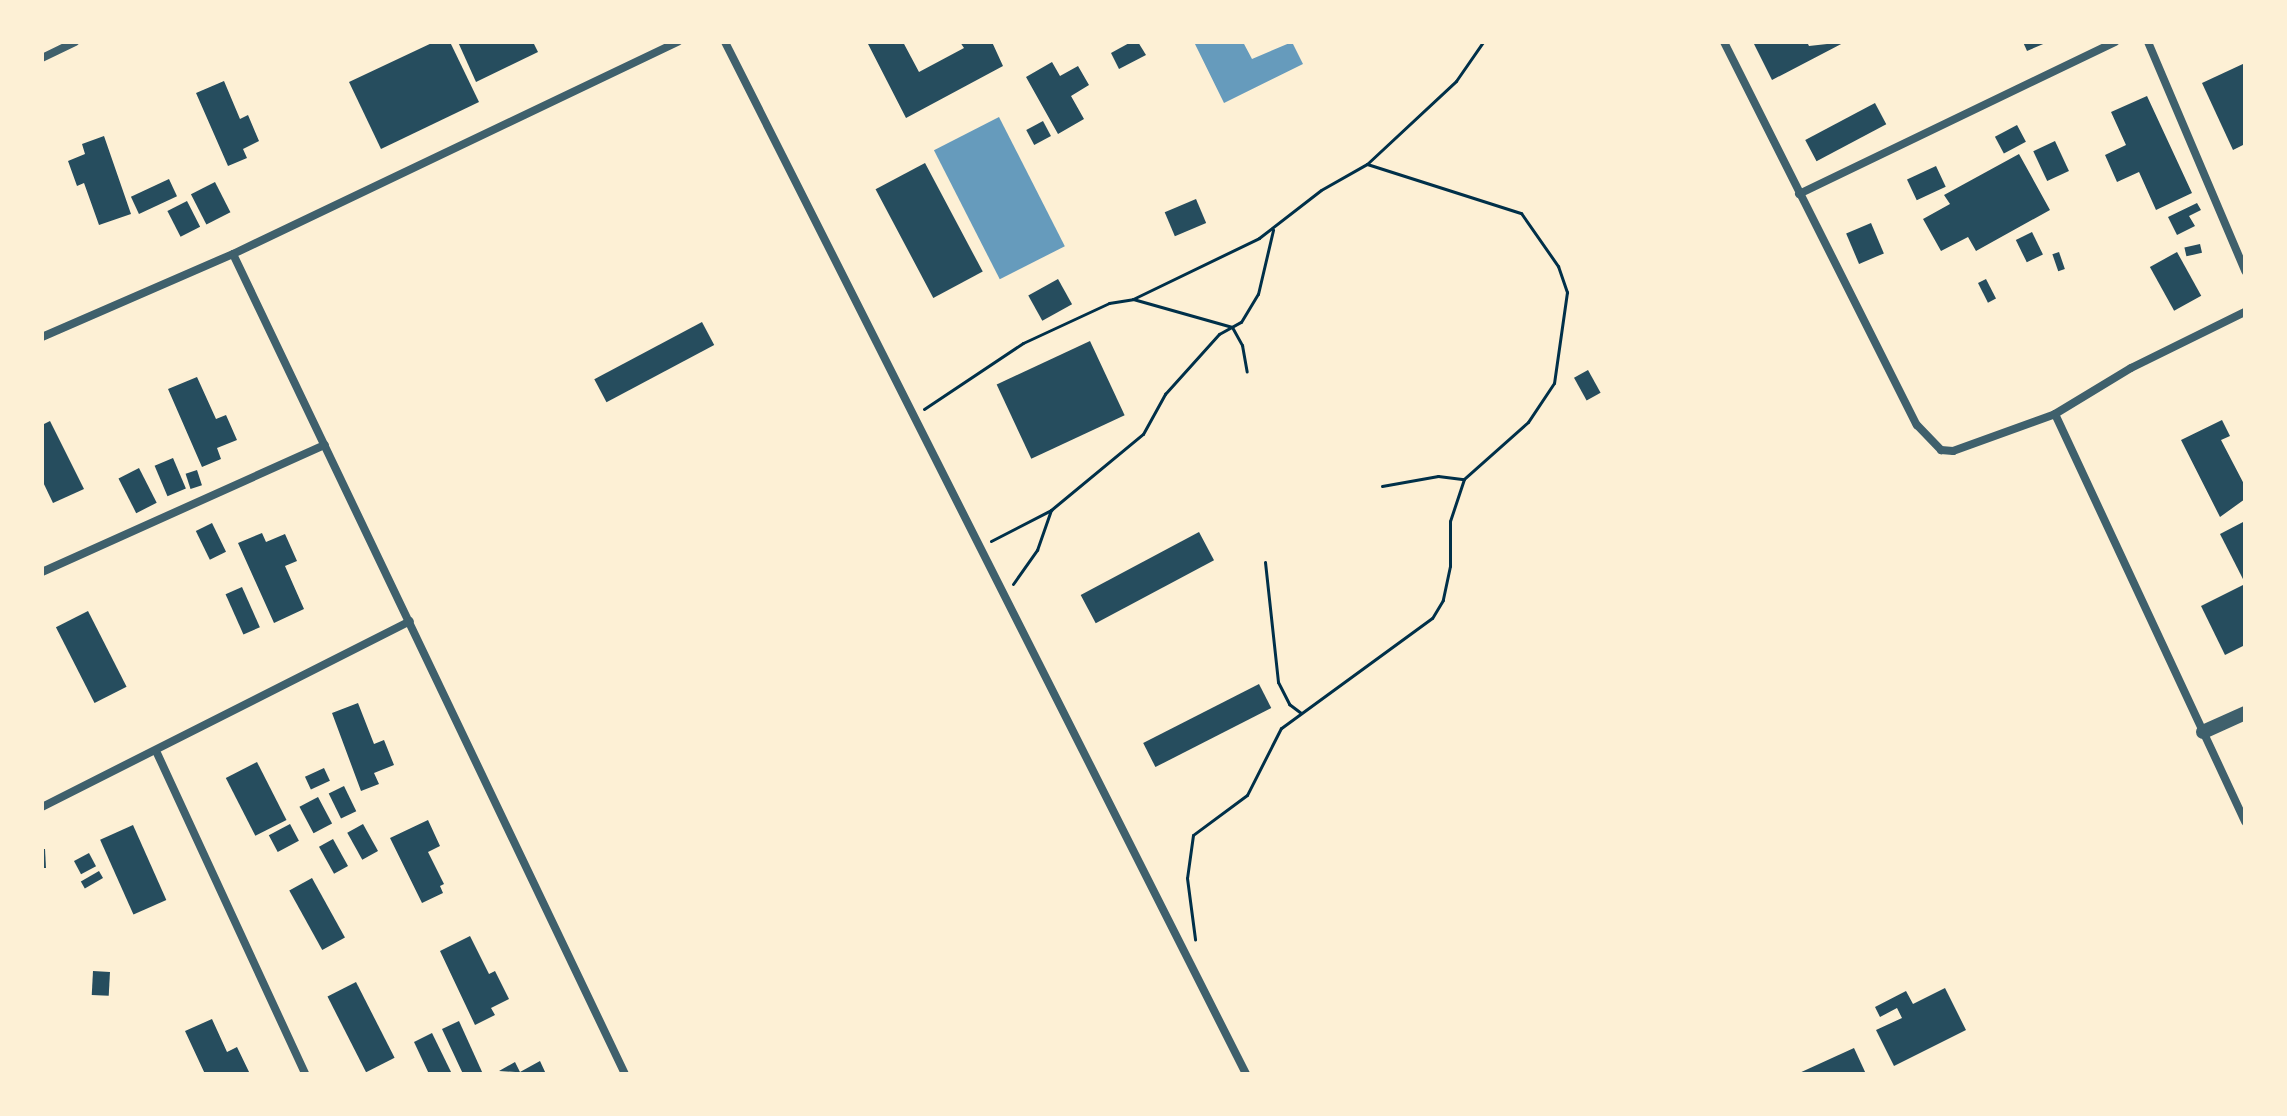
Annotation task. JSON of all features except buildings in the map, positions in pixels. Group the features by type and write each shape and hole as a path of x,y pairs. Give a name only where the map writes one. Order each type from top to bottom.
{"street":[{"path":"42,58 75,42"},
{"path":"42,337 233,254 678,42"},
{"path":"725,42 1246,1074"},
{"path":"1724,42 1926,440 1953,451 2055,414 2131,368 2245,312"},
{"path":"1799,194 2115,42"},
{"path":"2148,42 2245,271"},
{"path":"233,254 625,1074"},
{"path":"2055,414 2245,822"},
{"path":"42,572 325,445"},
{"path":"42,807 157,753 410,621"},
{"path":"2203,732 2245,713"},
{"path":"157,753 305,1074"}],"path":[{"path":"915,419 931,400 1023,343 1109,303 1133,299 1274,227 1321,190 1348,179 1456,81 1483,42"},
{"path":"1193,967 1197,947 1187,898 1188,847 1193,835 1247,795 1267,746 1301,713 1432,618 1443,600 1450,566 1450,521 1464,479 1528,422 1554,383 1567,292 1558,266 1521,213 1367,164"},
{"path":"981,546 1051,510 1143,434 1165,394 1219,334 1241,322 1258,294 1274,227"},
{"path":"1133,299 1232,327"},
{"path":"1232,327 1247,372"},
{"path":"1382,486 1438,476 1464,479"},
{"path":"1006,594 1037,550 1051,510"},
{"path":"1265,562 1278,682 1289,704 1301,713"}],"water":[{"path":"1194,42 1243,42 1252,59 1292,42 1303,64 1224,103"},
{"path":"999,117 1065,246 1000,279 934,150"}]}
